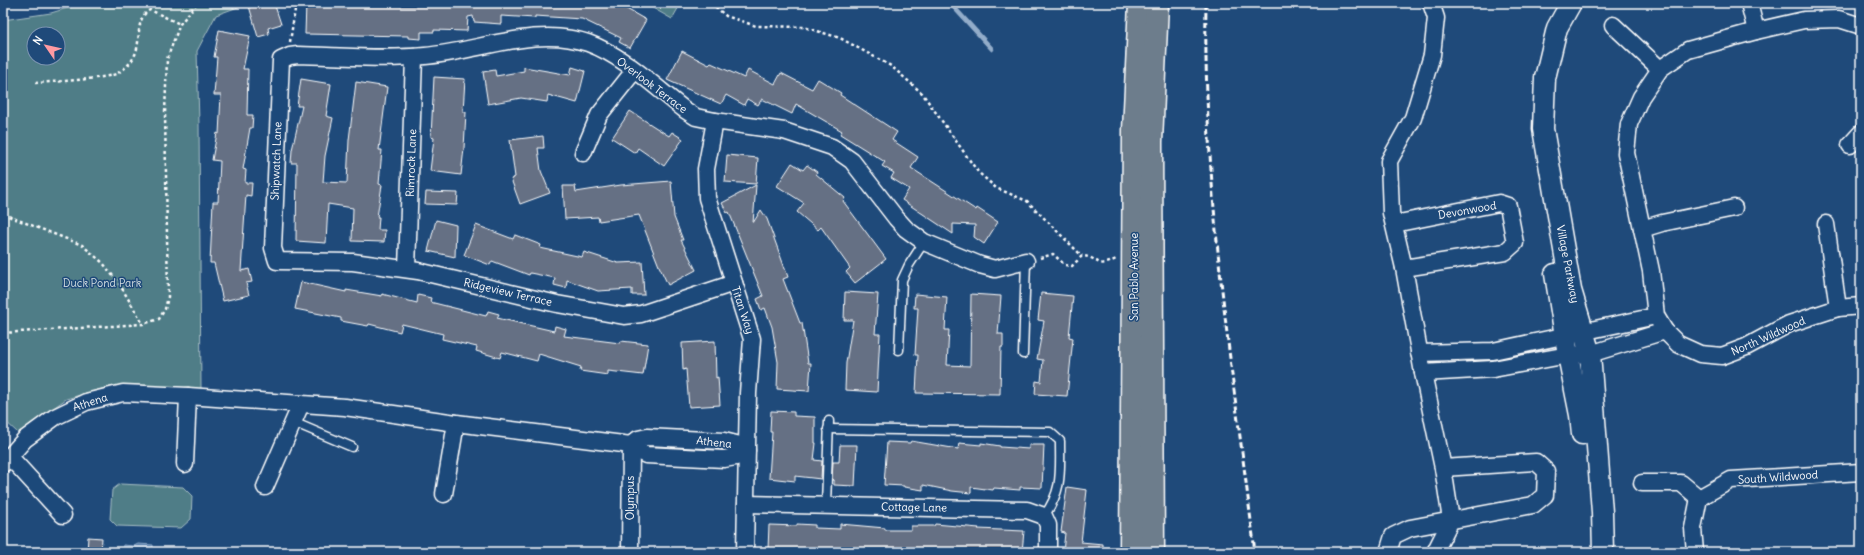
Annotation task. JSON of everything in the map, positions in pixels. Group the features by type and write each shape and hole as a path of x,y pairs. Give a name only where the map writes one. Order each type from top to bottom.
{"main road":[{"name":"San Pablo Avenue","path":"1131,552 1134,130 1140,3"},
{"name":"San Pablo Avenue","path":"1154,552 1151,142 1157,3"}],"street":[{"name":"Village Parkway","path":"1556,3 1545,24 1531,76 1530,130 1573,341 1590,354 1602,512 1603,552"},
{"name":"Village Parkway","path":"1571,3 1557,28 1544,78 1543,129 1571,290 1573,341 1589,512 1590,552"},
{"path":"1749,3 1756,31"},
{"path":"1429,4 1436,18 1432,55 1413,118 1388,161 1391,213 1404,268 1419,353 1443,468 1451,520 1435,552"},
{"name":"North Wildwood","path":"1861,26 1839,19 1804,20 1756,31 1688,50 1660,70 1641,96 1629,124 1626,153 1642,229 1656,316 1665,331 1678,344 1700,354 1722,356 1746,347 1789,324 1838,308 1861,306"},
{"path":"1613,25 1660,70"},
{"name":"Overlook Terrace","path":"285,58 414,57 520,40 568,38 588,43 608,53 685,110 696,116 716,121 784,131 832,147 852,161 901,224 924,242 980,265 995,269 1026,261"},
{"name":"Rimrock Lane","path":"407,270 414,57"},
{"name":"Shipwatch Lane","path":"277,261 273,248 285,58"},
{"path":"583,154 599,115 634,71"},
{"name":"Titan Way","path":"716,121 706,169 707,198 752,339 748,393 745,552"},
{"path":"1850,145 1861,133"},
{"name":"Devonwood","path":"1394,224 1499,203 1508,206 1515,243 1505,252 1404,268"},
{"path":"1642,229 1662,223 1734,208"},
{"path":"1826,224 1838,308"},
{"name":"Ridgeview Terrace","path":"277,261 352,262 407,270 557,304 624,316 641,314 734,283"},
{"path":"1423,373 1493,369 1573,341 1656,316"},
{"path":"1590,354 1665,331"},
{"path":"1419,353 1493,351 1573,341"},
{"name":"Athena","path":"62,515 6,460 25,439 45,423 64,412 86,402 123,393 188,396 369,410 456,423 630,445 643,438 655,437 724,441 736,444 747,450"},
{"path":"185,464 188,396"},
{"path":"265,487 300,404"},
{"path":"444,494 456,423"},
{"name":"Olympus","path":"630,445 630,552"},
{"path":"1388,552 1394,536 1410,528 1533,505 1545,494 1546,471 1536,462 1443,468"},
{"name":"South Wildwood","path":"1699,498 1731,480 1861,472"},
{"path":"1642,483 1682,483 1699,498 1693,528 1695,552"},
{"name":"Cottage Lane","path":"746,504 1027,510 1044,516"},
{"path":"1044,516 1048,525 1048,552"}],"lane":[{"path":"899,350 902,280 909,265 924,242"},
{"path":"1023,354 1026,261"},
{"path":"293,422 352,447"},
{"path":"826,505 828,425 1050,432 1060,441 1060,480 1053,503 1044,516"}],"path":[{"path":"3,333 143,324 159,319 165,309 168,297 165,113 166,66 167,58 180,24 197,3"},
{"path":"285,58 290,43 296,3"},
{"path":"710,3 726,16 756,26 804,27 840,38 891,66 922,93 978,172 996,188 1026,201 1082,256 1090,256 1099,264 1106,264 1117,258 1134,258"},
{"path":"35,83 116,74 130,64 136,52 141,20 145,13 150,10 180,24"},
{"path":"3,214 82,245 103,263 120,285 143,324"},
{"path":"1026,261 1053,254 1065,265 1072,266 1082,256"}],"green space":[{"name":"Duck Pond Park","path":"84,3 249,3 216,15 197,51 201,391 137,385 109,387 66,399 18,433 3,419 3,20 51,13"},
{"path":"644,3 681,3 672,19"},
{"path":"120,484 183,487 192,496 191,519 181,528 117,526 110,519 112,490"}],"water":[{"path":"138,544 153,545 153,552 121,552 123,545 134,546"}],"building":[{"path":"260,3 274,3 281,24 268,28 269,34 258,37 249,6"},
{"path":"306,3 373,5 373,3 400,3 400,6 440,6 440,3 616,3 646,20 630,48 619,42 621,38 582,19 535,16 535,18 501,16 501,24 474,22 473,16 468,17 467,31 434,30 434,32 421,32 421,39 408,38 408,36 305,34"},
{"path":"219,30 250,36 243,69 248,69 247,115 253,115 252,128 250,128 243,169 246,170 245,183 252,183 251,196 246,195 241,271 249,269 252,282 246,283 249,295 223,301 214,263 210,263 213,202 218,202 220,161 212,160 217,133 219,134 221,95 214,95 217,57 214,57"},
{"path":"682,51 709,65 711,63 744,78 748,70 775,84 781,73 812,89 818,79 897,132 892,140 918,157 911,168 976,210 977,208 998,222 984,244 974,237 975,225 953,224 953,234 902,200 909,189 891,178 894,173 882,166 885,162 840,134 842,131 796,104 792,114 762,99 758,105 747,99 744,105 726,95 721,104 667,80"},
{"path":"524,67 570,75 572,67 585,71 577,103 548,95 547,102 521,98 488,104 483,72 495,70 496,76 524,71"},
{"path":"434,77 465,79 463,112 466,112 461,175 430,171 434,138 431,137"},
{"path":"301,79 331,84 326,116 333,118 325,156 323,182 347,183 349,140 356,82 387,87 379,150 382,150 379,184 382,185 377,217 379,217 378,230 385,230 384,242 352,241 353,208 328,204 326,243 296,241 297,163 291,163 292,150 302,106 297,106"},
{"path":"630,111 669,136 672,132 683,139 664,166 638,148 635,153 612,138"},
{"path":"543,136 544,148 538,148 541,171 550,193 520,204 511,179 515,177 510,140"},
{"path":"727,155 758,158 756,184 725,182"},
{"path":"792,163 803,170 807,165 817,172 816,174 845,198 843,201 886,259 855,283 846,272 850,268 821,227 818,230 797,212 804,203 777,186"},
{"path":"671,181 674,217 683,240 681,240 696,270 668,285 639,215 599,221 598,217 565,219 563,186 575,186 576,192 621,185"},
{"path":"756,185 753,223 761,210 767,219 788,277 783,279 800,323 802,323 808,363 811,363 809,391 777,389 778,362 772,327 765,308 761,310 757,299 763,296 729,212 727,213 722,203"},
{"path":"426,192 458,193 457,205 425,204"},
{"path":"436,220 456,225 455,257 428,251"},
{"path":"476,225 513,239 515,235 541,245 540,248 582,257 584,252 618,263 642,262 644,295 632,295 632,289 598,291 567,280 566,288 554,285 555,278 530,273 529,275 492,261 490,265 464,255"},
{"path":"301,282 346,292 346,290 382,296 382,294 417,303 418,295 431,298 430,302 486,316 488,311 499,314 497,318 554,331 555,326 566,329 564,336 620,343 621,341 648,344 643,375 608,371 608,375 580,371 581,367 539,354 537,361 502,352 500,358 476,351 477,347 442,339 443,334 402,324 400,332 369,324 368,326 341,321 341,318 295,309"},
{"path":"845,292 878,294 875,334 880,334 877,392 845,390 846,363 853,320 844,320"},
{"path":"1041,293 1073,296 1069,337 1073,338 1067,396 1035,394 1036,381 1041,382 1043,360 1037,359 1044,321 1038,320"},
{"path":"915,294 947,297 945,330 949,330 947,365 970,366 971,294 1001,296 998,334 1003,334 1003,347 1001,347 1000,394 916,393 918,355 915,355 918,308 914,308"},
{"path":"715,341 716,378 718,377 720,405 689,407 686,369 683,370 682,343"},
{"path":"771,411 794,412 794,416 815,417 816,443 814,460 822,461 821,479 795,476 795,481 769,478 772,432 770,432"},
{"path":"911,441 958,449 959,443 981,445 981,443 1000,447 1029,449 1029,445 1044,445 1042,488 1020,487 1020,490 994,488 993,490 971,487 971,493 923,485 923,490 904,486 884,485 887,442 910,443"},
{"path":"840,445 857,445 855,486 834,485 834,480 832,480 833,462 839,462"},
{"path":"1067,487 1087,490 1081,542 1103,544 1103,552 1063,552 1065,533 1061,532"},
{"path":"797,524 815,525 815,528 840,529 840,524 885,528 885,530 911,530 911,526 934,526 935,524 979,528 978,529 1024,531 1022,552 773,552 773,549 768,549 769,525 797,526"},
{"path":"88,537 102,538 101,552 87,552"}],"waterway":[{"path":"950,3 992,49"}],"railway":[{"path":"1206,3 1206,72 1214,210 1229,347 1255,552"}]}
